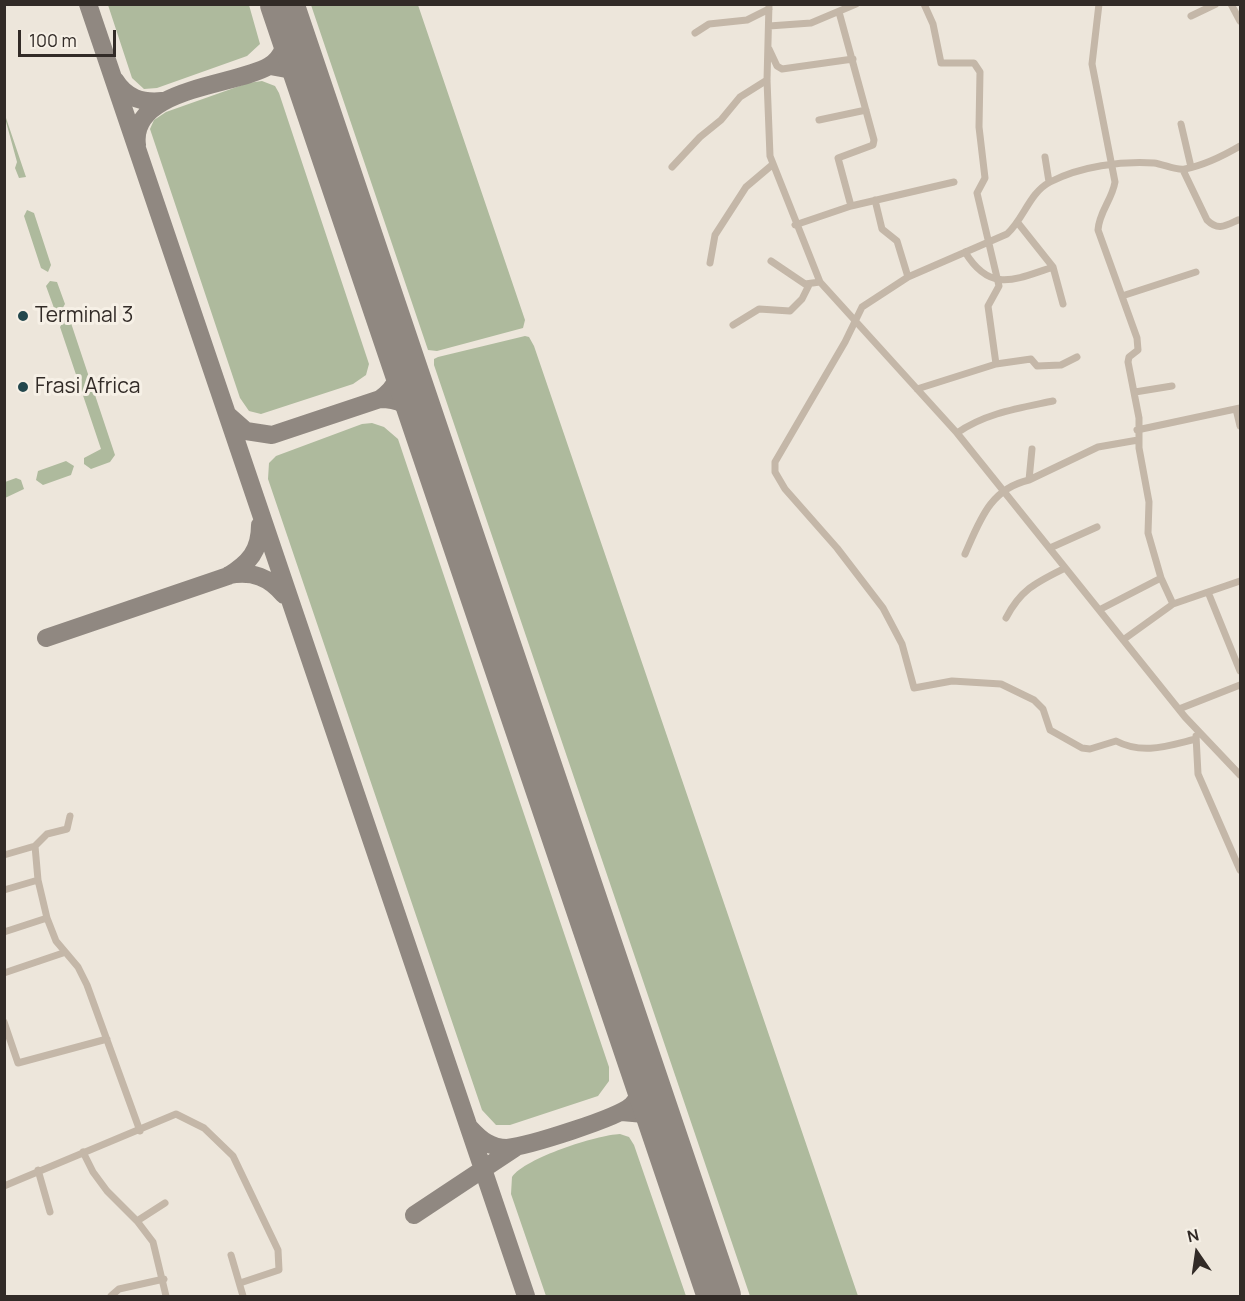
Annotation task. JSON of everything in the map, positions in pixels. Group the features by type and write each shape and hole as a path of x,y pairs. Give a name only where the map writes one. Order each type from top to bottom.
{"street":[{"path":"769,26 811,23 856,4"},
{"path":"924,4 933,24 941,63 974,63 980,72 979,127 985,178 977,193 999,282 988,306 996,364"},
{"path":"1099,4 1092,64 1113,164 1113,193 1099,219 1098,230 1138,347 1136,353 1127,360 1139,418 1138,440 1149,502 1148,533 1161,578 1173,604"},
{"path":"1191,16 1216,4"},
{"path":"1231,4 1240,21"},
{"path":"769,7 767,80 772,165 820,282 957,433 1179,709 1239,771"},
{"path":"695,33 709,24 747,20 769,7"},
{"path":"839,12 874,140 873,145 838,158 851,206"},
{"path":"767,46 777,66 782,69 852,59"},
{"path":"672,167 699,137 721,120 740,97 767,80"},
{"path":"819,120 866,110"},
{"path":"1181,124 1191,167"},
{"path":"1196,739 1139,750 1123,747 1116,741 1090,749 1082,748 1050,730 1043,709 1034,700 1001,684 952,681 914,688 902,644 883,608 837,548 785,489 775,472 774,462 862,307 872,298 908,277 1006,234 1018,223 1032,197 1049,182 1113,164 1164,164 1183,170 1216,159 1240,146"},
{"path":"1045,157 1049,182"},
{"path":"710,263 715,235 721,225 746,187 772,165"},
{"path":"1183,170 1206,220 1220,228 1238,220"},
{"path":"795,225 851,206 954,182"},
{"path":"875,200 882,229 897,241 908,277"},
{"path":"1018,223 1053,267 1063,304"},
{"path":"965,252 974,267 985,276 999,282 1053,267"},
{"path":"771,261 808,285 820,282"},
{"path":"1122,296 1196,272"},
{"path":"733,325 759,309 790,311 802,299 808,285"},
{"path":"917,389 996,364 1031,359 1036,366 1049,367 1061,365 1077,357"},
{"path":"1135,392 1172,386"},
{"path":"957,433 971,423 995,413 1009,413 1053,401"},
{"path":"1137,430 1238,409 1240,426"},
{"path":"965,554 986,510 1002,490 1029,480 1098,447 1138,440"},
{"path":"1029,480 1032,449"},
{"path":"1050,548 1097,527"},
{"path":"1006,618 1015,601 1025,591 1065,568"},
{"path":"1099,610 1161,578"},
{"path":"1123,640 1173,604 1240,581"},
{"path":"1208,592 1240,671"},
{"path":"1179,709 1240,685"},
{"path":"1197,730 1198,774 1240,870"},
{"path":"4,855 35,846 47,834 67,829 70,816"},
{"path":"35,846 38,880 47,918 63,953 78,967 87,986 140,1131"},
{"path":"4,890 38,880"},
{"path":"4,932 47,918"},
{"path":"4,973 63,953"},
{"path":"4,1022 18,1063 106,1039"},
{"path":"4,1186 38,1170 140,1131 163,1117 176,1114 204,1128 233,1156 278,1251 281,1263 279,1270 240,1283"},
{"path":"83,1152 93,1172 107,1191 137,1221 153,1242 164,1279 166,1296"},
{"path":"38,1170 50,1212"},
{"path":"137,1221 165,1203"},
{"path":"231,1255 243,1296"},
{"path":"111,1296 119,1289 164,1279"}],"green space":[{"path":"108,5 249,5 260,44 247,56 157,88 144,89 132,78"},
{"path":"311,5 418,5 525,320 523,328 437,351 428,350"},
{"path":"262,81 275,86 279,93 369,364 366,375 353,384 261,414 249,411 240,398 150,129 154,120 166,112 248,83"},
{"path":"5,118 26,177 19,178 15,168 17,162"},
{"path":"27,210 34,213 51,265 48,272 41,268 24,216"},
{"path":"50,281 57,282 65,304 61,311 54,308 46,286"},
{"path":"64,320 71,323 115,455 110,462 91,469 84,464 84,458 101,449 60,327"},
{"path":"525,336 529,337 534,346 858,1296 750,1296 434,365 434,359 438,357"},
{"path":"372,423 384,427 398,439 609,1067 609,1081 598,1096 510,1125 496,1125 482,1110 268,479 269,463 276,456 362,424"},
{"path":"66,461 74,466 71,475 43,485 36,480 38,471"},
{"path":"16,478 21,480 24,489 5,498 5,482"},
{"path":"620,1134 629,1137 634,1145 686,1296 546,1296 511,1194 512,1177 531,1162 546,1155 595,1138"}],"taxiway":[{"path":"88,4 526,1296"},
{"path":"137,145 139,126 149,111 166,100 253,73 269,66 279,58 284,47 288,22"},
{"path":"270,66 292,70 310,87"},
{"path":"115,80 124,91 135,98 162,101"},
{"path":"380,399 395,384 400,366 399,351"},
{"path":"229,416 246,431 272,435 380,399 404,404 422,420"},
{"path":"46,638 228,576 252,555 258,542 260,525"},
{"path":"229,575 246,574 260,577 284,595"},
{"path":"470,1128 496,1147 507,1148 552,1137 610,1117 632,1105 639,1095 642,1079 640,1061"},
{"path":"622,1112 644,1114 663,1132"},
{"path":"414,1215 515,1148"}],"runway":[{"path":"282,4 719,1296"}],"place":[{"name":"Terminal 3","path":"23,316"},
{"name":"Frasi Africa","path":"23,387"}]}
